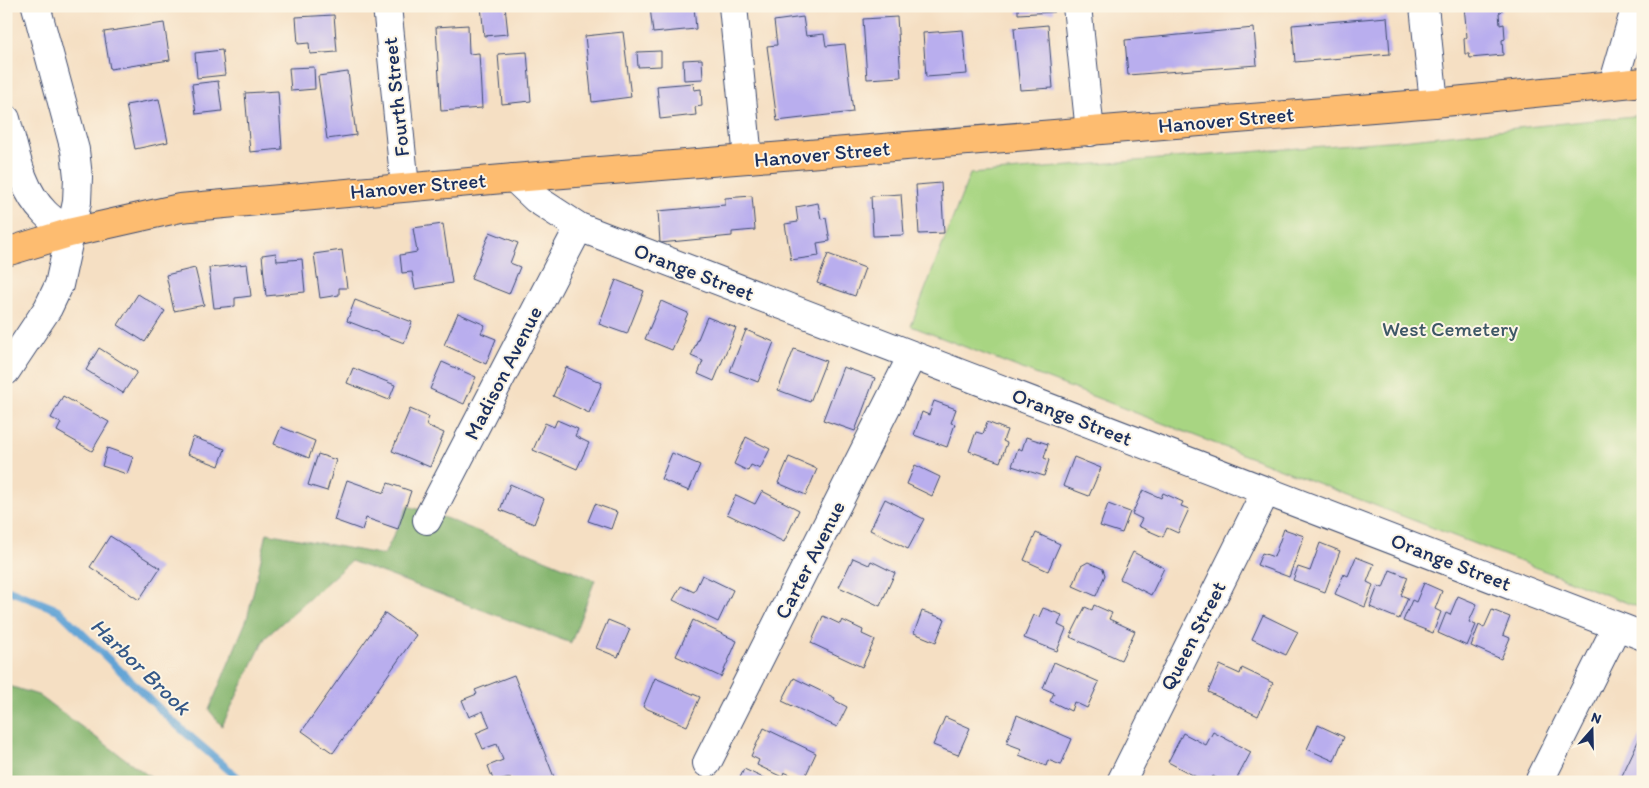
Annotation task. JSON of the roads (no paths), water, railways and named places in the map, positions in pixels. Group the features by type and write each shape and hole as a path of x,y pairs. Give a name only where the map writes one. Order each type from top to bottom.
{"main road":[{"name":"Hanover Street","path":"6,252 69,233 180,208 405,187 1434,103 1643,82"}],"street":[{"path":"6,371 48,308 58,285 77,202 76,150 36,6"},
{"name":"Fourth Street","path":"387,6 405,187"},
{"path":"733,6 748,160"},
{"path":"1078,6 1090,132"},
{"path":"1424,6 1434,103"},
{"path":"1613,85 1636,6"},
{"path":"6,119 20,172 30,193 44,212 69,233"},
{"name":"Orange Street","path":"514,178 536,199 579,227 1643,636"},
{"name":"Madison Avenue","path":"427,520 579,227"},
{"name":"Carter Avenue","path":"707,763 912,356"},
{"name":"Queen Street","path":"1121,782 1266,491"},
{"path":"1539,782 1617,626"}],"waterway":[{"name":"Harbor Brook","path":"6,589 58,610 172,721 243,782"}],"park label":[{"name":"West Cemetery","path":"1450,329"}]}
